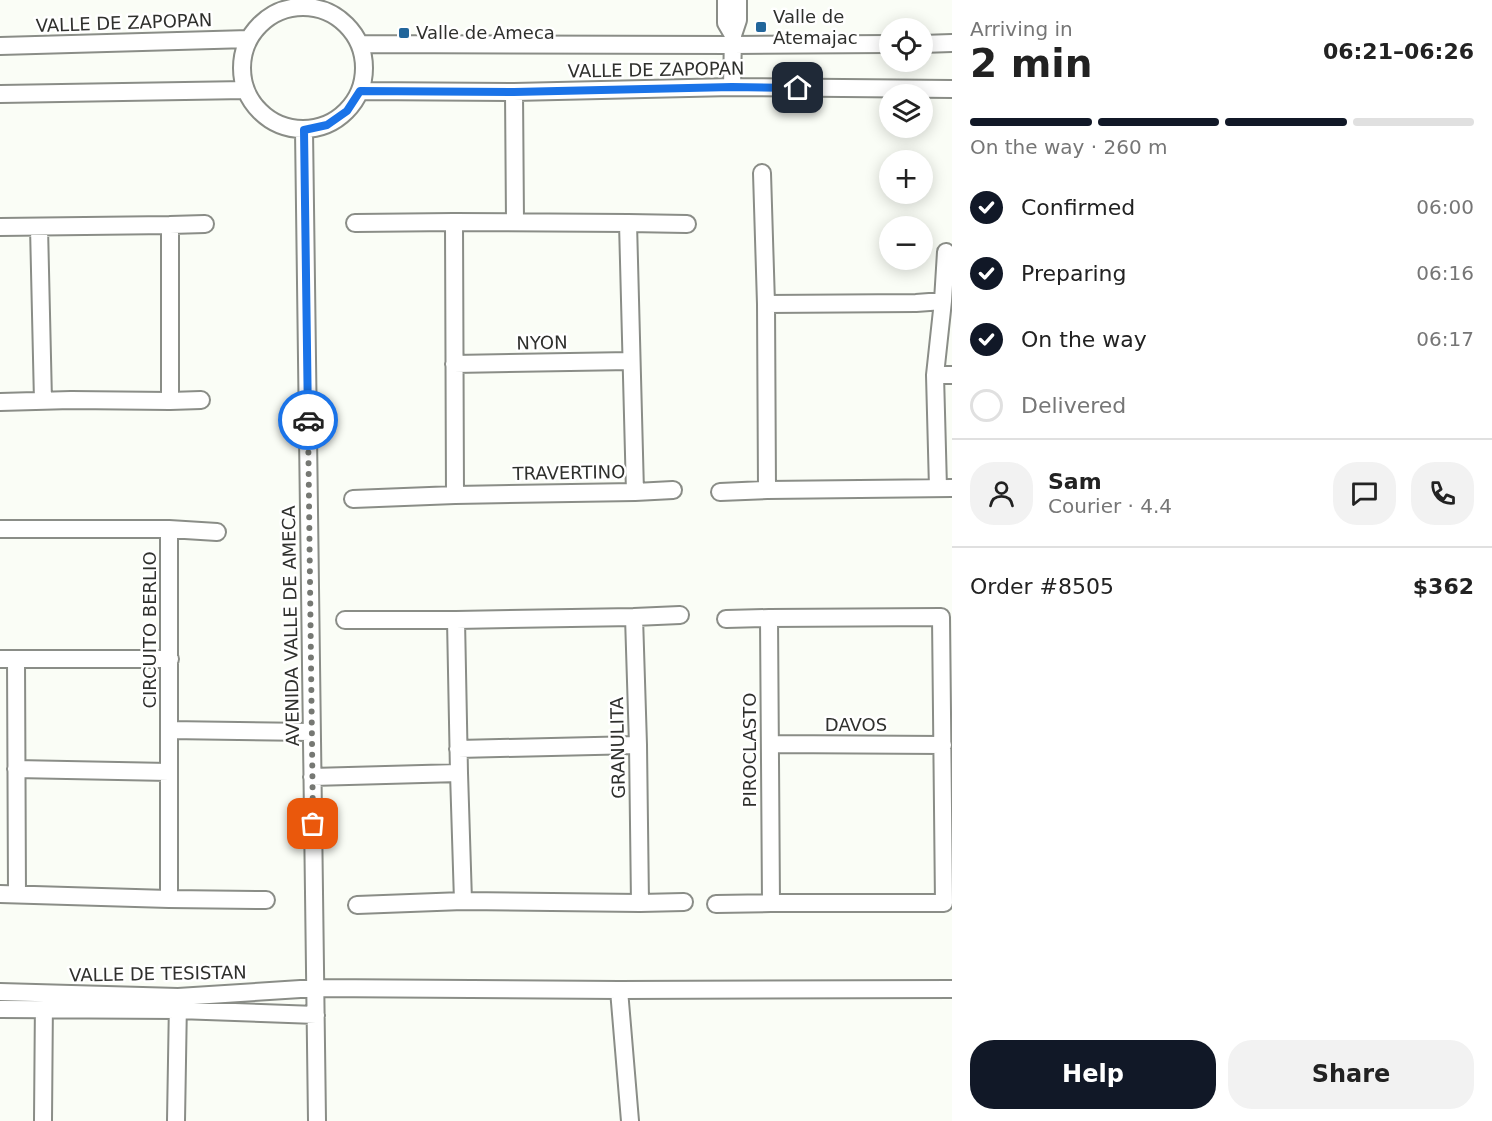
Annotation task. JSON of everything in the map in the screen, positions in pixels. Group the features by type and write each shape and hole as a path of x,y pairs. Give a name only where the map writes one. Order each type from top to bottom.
{"street":[{"path":"726,0 726,23 733,40"},
{"path":"732,87 733,40 738,20 738,0"},
{"path":"302,3 326,11 346,24 360,44 365,68 360,91 347,111 327,125 304,130 279,125 259,111 246,90 242,64 249,39 262,22 302,3"},
{"name":"VALLE DE ZAPOPAN","path":"0,46 249,39"},
{"name":"VALLE DE ZAPOPAN","path":"360,44 733,40 879,44"},
{"path":"933,44 952,43"},
{"name":"VALLE DE ZAPOPAN","path":"360,91 514,92 732,87 952,89"},
{"path":"0,94 246,90"},
{"path":"514,92 514,222"},
{"name":"AVENIDA VALLE DE AMECA","path":"304,130 317,1121"},
{"path":"762,173 766,304 767,490"},
{"path":"355,222 687,224"},
{"path":"454,222 455,495"},
{"name":"TRAVERTINO","path":"353,499 634,492 628,223"},
{"path":"0,227 205,224"},
{"path":"170,225 170,401"},
{"path":"39,227 43,401"},
{"path":"720,492 945,488 943,301 946,252"},
{"path":"766,304 943,301"},
{"name":"NYON","path":"454,364 631,361"},
{"path":"0,402 201,400"},
{"path":"634,492 673,490"},
{"name":"CIRCUITO BERLIO","path":"0,529 169,529 218,532"},
{"name":"CIRCUITO BERLIO","path":"169,529 169,899"},
{"path":"345,620 680,615"},
{"name":"GRANULITA","path":"634,617 640,903"},
{"path":"716,904 948,903 948,771 943,745 947,617 726,619"},
{"name":"PIROCLASTO","path":"769,618 771,903"},
{"path":"456,620 463,901"},
{"path":"170,659 8,659 16,769 8,894 266,900"},
{"name":"CIRCUITO BERLIO","path":"169,730 311,732"},
{"name":"DAVOS","path":"770,744 943,745"},
{"path":"458,749 638,745"},
{"path":"16,769 169,772"},
{"path":"312,777 459,773"},
{"path":"357,905 463,901 684,902"},
{"name":"VALLE DE TESISTAN","path":"0,992 44,1001 178,1003 316,988 952,989"},
{"path":"619,990 630,1121"},
{"path":"0,1009 44,1001 43,1121"},
{"path":"176,1121 178,1003 316,1015"}],"way so far":[{"path":"308,420 313,824"}],"place":[{"name":"Valle de Atemajac","path":"761,27"},
{"name":"Valle de Ameca","path":"404,33"}],"route":[{"path":"308,420 304,130 327,125 347,111 360,91 514,92 732,87 798,88"}]}
